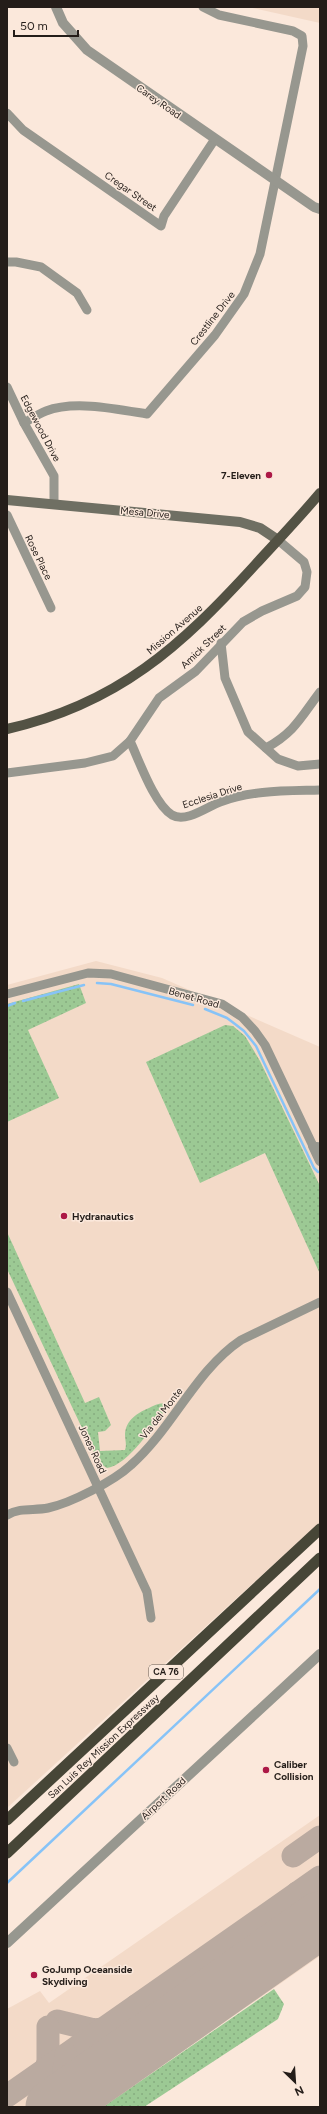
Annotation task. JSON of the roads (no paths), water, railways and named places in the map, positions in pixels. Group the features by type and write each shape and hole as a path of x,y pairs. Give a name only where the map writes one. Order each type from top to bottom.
{"highway":[{"name":"San Luis Rey Mission Expressway","path":"7,1820 320,1529"},
{"name":"San Luis Rey Mission Expressway","path":"7,1853 320,1558"}],"main road":[{"name":"Mission Avenue","path":"7,729 44,719 76,707 104,694 139,673 169,651 196,627 320,493"},
{"name":"Mesa Drive","path":"7,500 240,522 260,528 278,540"}],"street":[{"name":"Carey Road","path":"56,7 63,23 87,50 314,207 320,208"},
{"name":"Crestline Drive","path":"24,423 46,411 65,406 147,414 215,335 244,294 260,254 303,46 302,36 293,31 219,14 203,7"},
{"name":"Cregar Street","path":"7,113 23,130 161,226 164,216 215,139"},
{"path":"7,262 16,262 41,267 77,292 87,310"},
{"name":"Edgewood Drive","path":"7,387 24,423 54,476 54,504"},
{"name":"Rose Place","path":"7,515 51,608"},
{"name":"Amick Street","path":"7,773 85,763 113,756 130,741 159,698 196,671 221,643 243,622 262,610 297,596 305,587 307,572 304,562 278,540"},
{"path":"221,643 225,678 241,719 248,732 278,759 298,766 320,764"},
{"path":"266,748 281,740 296,728 320,692"},
{"name":"Ecclesia Drive","path":"130,741 159,802 172,815 184,818 226,800 262,792 320,790"},
{"name":"Benet Road","path":"7,994 88,973 110,974 222,1004 242,1017 265,1045 317,1147 320,1161"},
{"name":"Jones Road","path":"7,1292 148,1592 151,1618"},
{"name":"Via del Monte","path":"7,1515 22,1509 47,1508 58,1505 116,1477 132,1465 149,1446 210,1369 232,1346 241,1340 320,1302"},
{"name":"Airport Road","path":"7,1943 320,1654"},
{"path":"7,1748 14,1762"}],"waterway":[{"path":"97,983 111,984 193,1005"},
{"path":"23,1001 84,985"},
{"path":"7,1006 15,1003"},
{"path":"205,1009 227,1018 244,1031 256,1046 314,1168 318,1172"},
{"path":"7,1883 320,1589"}],"place":[{"name":"7-Eleven","path":"269,475"},
{"name":"Hydranautics","path":"64,1216"},
{"name":"Caliber Collision","path":"266,1770"},
{"name":"GoJump Oceanside Skydiving","path":"34,1975"}]}
